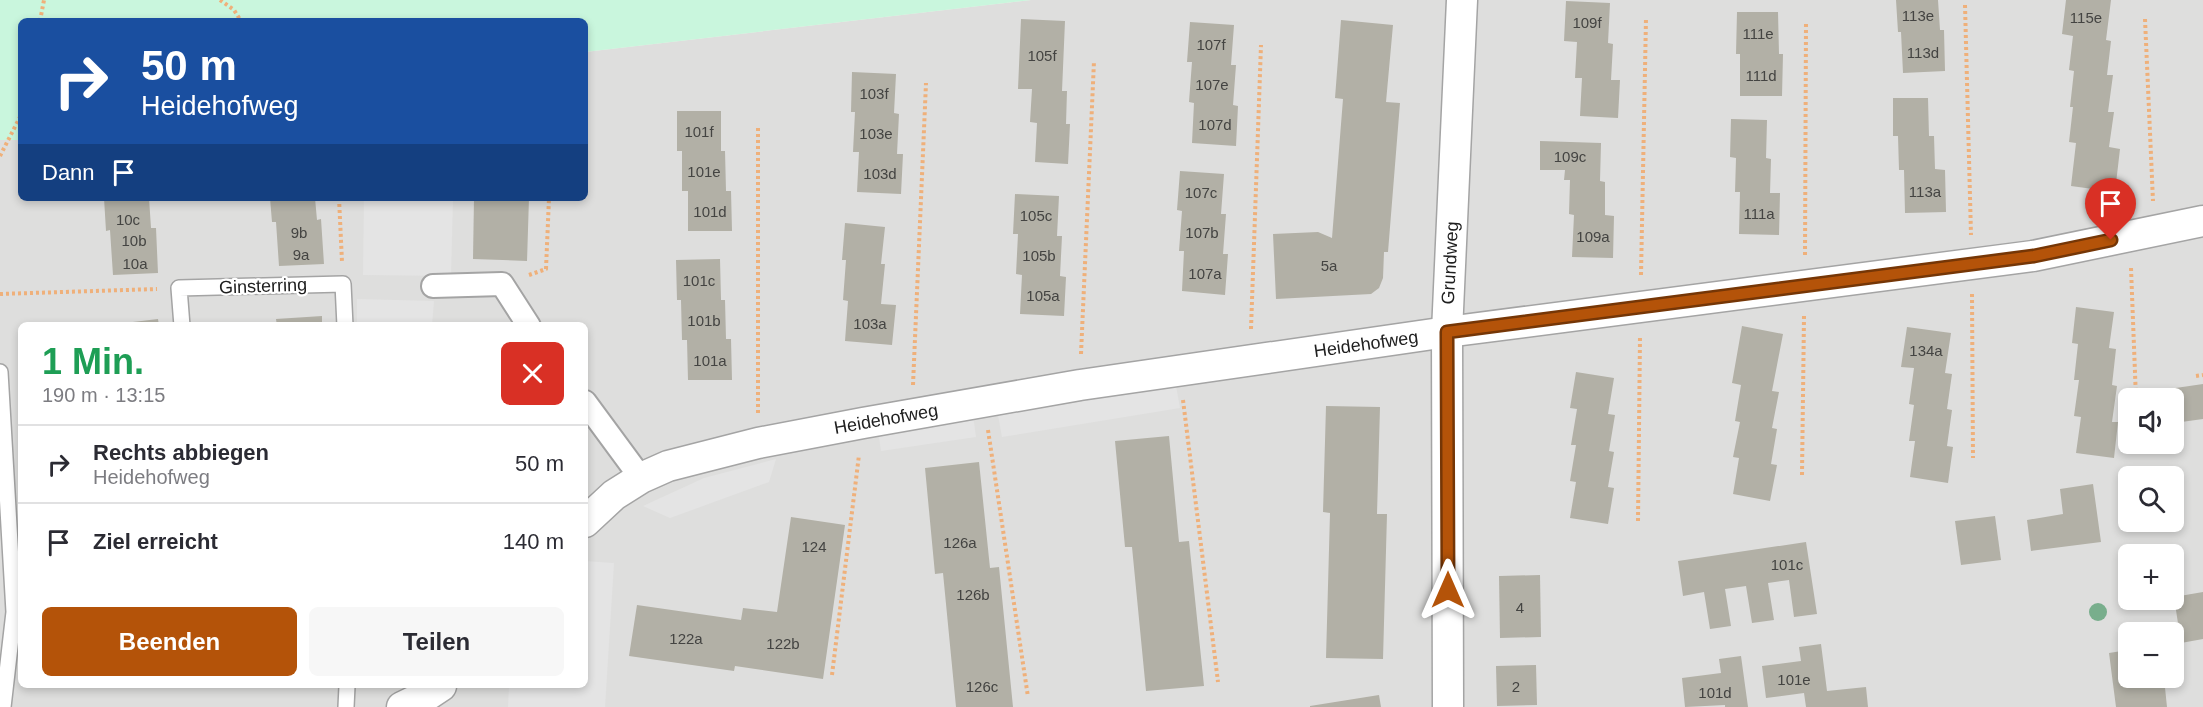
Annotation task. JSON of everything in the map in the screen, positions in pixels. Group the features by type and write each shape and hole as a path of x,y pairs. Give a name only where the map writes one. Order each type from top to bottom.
{"street":[{"name":"Grundweg","path":"1448,707 1447,332 1462,0"},
{"name":"Heidehofweg","path":"588,519 614,495 641,478 668,466 758,443 863,423 1080,385 1250,360 1447,332 2034,256 2203,221"},
{"path":"433,286 502,284 526,322"},
{"path":"588,406 641,478"},
{"path":"402,707 438,688"}],"lane":[{"name":"Ginsterring","path":"179,288 343,284"},
{"path":"343,284 345,322"},
{"path":"179,288 182,322"},
{"path":"0,372 7,611 3,707"},
{"path":"346,707 347,688"}],"path":[{"path":"41,18 44,0"},
{"path":"220,0 234,10 239,18"},
{"path":"1965,5 1972,264 1973,458"},
{"path":"1638,520 1646,18"},
{"path":"2136,388 2142,233 2145,19"},
{"path":"1802,475 1806,22"},
{"path":"1250,360 1261,45"},
{"path":"1080,385 1094,61"},
{"path":"912,414 926,83"},
{"path":"0,156 18,120"},
{"path":"758,443 759,128"},
{"path":"339,201 343,284"},
{"path":"502,284 546,269 549,201"},
{"path":"0,294 179,288"},
{"path":"1179,371 1218,682"},
{"path":"2196,376 2203,375"},
{"path":"984,401 1028,697"},
{"path":"832,675 863,423"}],"shaded area":[{"path":"1031,0 2203,0 2203,707 0,707 0,140 18,140 18,201 588,201 588,52"},
{"path":"364,201 453,201 451,276 363,275"},
{"path":"357,299 434,301 432,322 357,322"},
{"path":"1176,386 1180,408 1002,437 998,415"},
{"path":"973,415 976,437 881,451 878,430"},
{"path":"776,459 769,482 670,518 643,506 704,478"},
{"path":"588,561 614,563 605,707 508,707 509,688 588,688"}],"green space":[{"path":"0,0 1031,0 588,52 588,18 18,18 18,140 0,140"}],"building":[{"path":"1896,0 1938,0 1940,30 1944,30 1945,71 1903,73 1901,32 1898,32"},
{"path":"2066,0 2111,0 2106,40 2111,41 2107,75 2113,75 2108,112 2114,112 2109,147 2120,149 2115,192 2071,186 2076,143 2069,142 2074,71 2069,70 2073,36 2062,34"},
{"path":"1566,1 1610,3 1608,43 1613,44 1611,80 1620,80 1618,118 1580,116 1582,78 1575,78 1577,42 1564,41"},
{"path":"1737,12 1778,12 1779,54 1783,54 1782,96 1740,96 1740,54 1736,54"},
{"path":"1021,19 1065,21 1062,91 1067,91 1066,124 1070,124 1068,164 1035,162 1037,123 1030,122 1032,89 1018,89"},
{"path":"1341,20 1393,25 1386,102 1400,103 1388,252 1384,252 1383,278 1379,288 1371,294 1276,299 1273,234 1318,232 1332,238 1343,99 1335,98"},
{"path":"1190,22 1234,25 1231,65 1236,65 1233,105 1238,106 1236,146 1192,143 1194,103 1189,102 1192,62 1187,62"},
{"path":"852,72 896,74 894,113 899,114 897,154 903,154 901,194 857,192 859,152 853,152 855,112 851,112"},
{"path":"1893,98 1928,98 1929,136 1934,136 1935,169 1945,170 1946,212 1905,213 1904,170 1899,170 1898,136 1893,136"},
{"path":"677,111 721,111 721,151 725,151 726,191 731,191 732,231 688,231 688,191 682,191 682,151 677,151"},
{"path":"1731,119 1767,120 1766,158 1771,159 1770,193 1780,193 1779,235 1739,234 1740,192 1735,192 1736,158 1730,157"},
{"path":"1540,141 1601,143 1600,181 1605,182 1605,215 1614,216 1613,258 1572,257 1574,215 1569,214 1570,180 1564,180 1565,170 1540,170"},
{"path":"1180,171 1224,174 1221,214 1226,214 1223,254 1228,254 1225,295 1182,291 1184,251 1179,251 1182,211 1177,210"},
{"path":"1015,194 1059,196 1057,236 1062,236 1060,276 1066,277 1064,316 1020,314 1022,275 1016,274 1018,234 1013,234"},
{"path":"104,201 149,201 151,228 156,228 158,273 113,275 110,230 106,231"},
{"path":"270,201 315,201 317,220 321,219 324,264 279,266 276,222 272,222"},
{"path":"474,201 529,201 527,261 473,259"},
{"path":"845,223 885,227 881,264 885,264 881,304 896,305 892,345 845,341 848,301 843,300 846,260 842,260"},
{"path":"720,259 721,300 725,300 726,339 731,339 732,380 688,380 687,340 682,340 681,300 677,300 676,260"},
{"path":"2076,307 2114,312 2109,348 2116,349 2112,385 2117,386 2112,422 2118,422 2114,458 2076,453 2081,417 2074,416 2079,380 2074,380 2078,344 2072,343"},
{"path":"322,316 322,322 276,322 276,319"},
{"path":"158,319 158,322 133,322"},
{"path":"1742,326 1783,334 1772,391 1779,392 1772,428 1777,429 1771,464 1777,465 1770,501 1733,494 1739,458 1733,457 1740,422 1735,421 1741,385 1732,383"},
{"path":"1907,327 1951,333 1945,373 1952,374 1947,409 1952,410 1947,446 1953,447 1948,483 1910,477 1915,441 1909,441 1914,405 1909,404 1914,368 1901,367"},
{"path":"1576,372 1614,378 1608,414 1615,415 1609,451 1614,452 1608,487 1614,488 1608,524 1570,518 1576,482 1570,481 1576,445 1571,445 1577,409 1570,408"},
{"path":"2203,384 2203,419 2184,422 2184,388 2176,388"},
{"path":"1326,406 1380,407 1377,514 1387,514 1383,659 1326,658 1330,513 1323,512"},
{"path":"1169,436 1179,542 1189,541 1204,686 1146,691 1132,547 1125,547 1115,441"},
{"path":"979,462 990,568 999,567 1013,707 956,707 943,573 935,574 925,468"},
{"path":"2093,484 2101,542 2031,551 2027,520 2063,514 2060,489"},
{"path":"1995,516 2001,560 1961,565 1955,521"},
{"path":"791,517 845,525 823,679 735,666 734,671 629,656 637,605 741,620 743,608 777,612"},
{"path":"1806,542 1817,614 1794,617 1789,580 1768,583 1774,620 1752,623 1746,586 1725,589 1731,626 1710,629 1704,592 1683,596 1678,561"},
{"path":"1540,575 1541,637 1500,638 1499,576"},
{"path":"2203,592 2203,639 2184,642 2184,622 2178,622 2176,610 2184,610 2184,595"},
{"path":"1821,644 1827,691 1866,687 1868,707 1806,707 1804,693 1766,698 1762,666 1801,661 1799,647"},
{"path":"2118,652 2118,688 2165,688 2167,707 2116,707 2109,653"},
{"path":"1741,656 1748,707 1725,707 1725,705 1685,707 1682,678 1721,673 1719,659"},
{"path":"1536,665 1537,705 1497,706 1496,666"},
{"path":"1379,695 1381,707 1310,707 1310,706"}],"route":[{"path":"1448,590 1447,332 2034,256 2111,240"}]}
